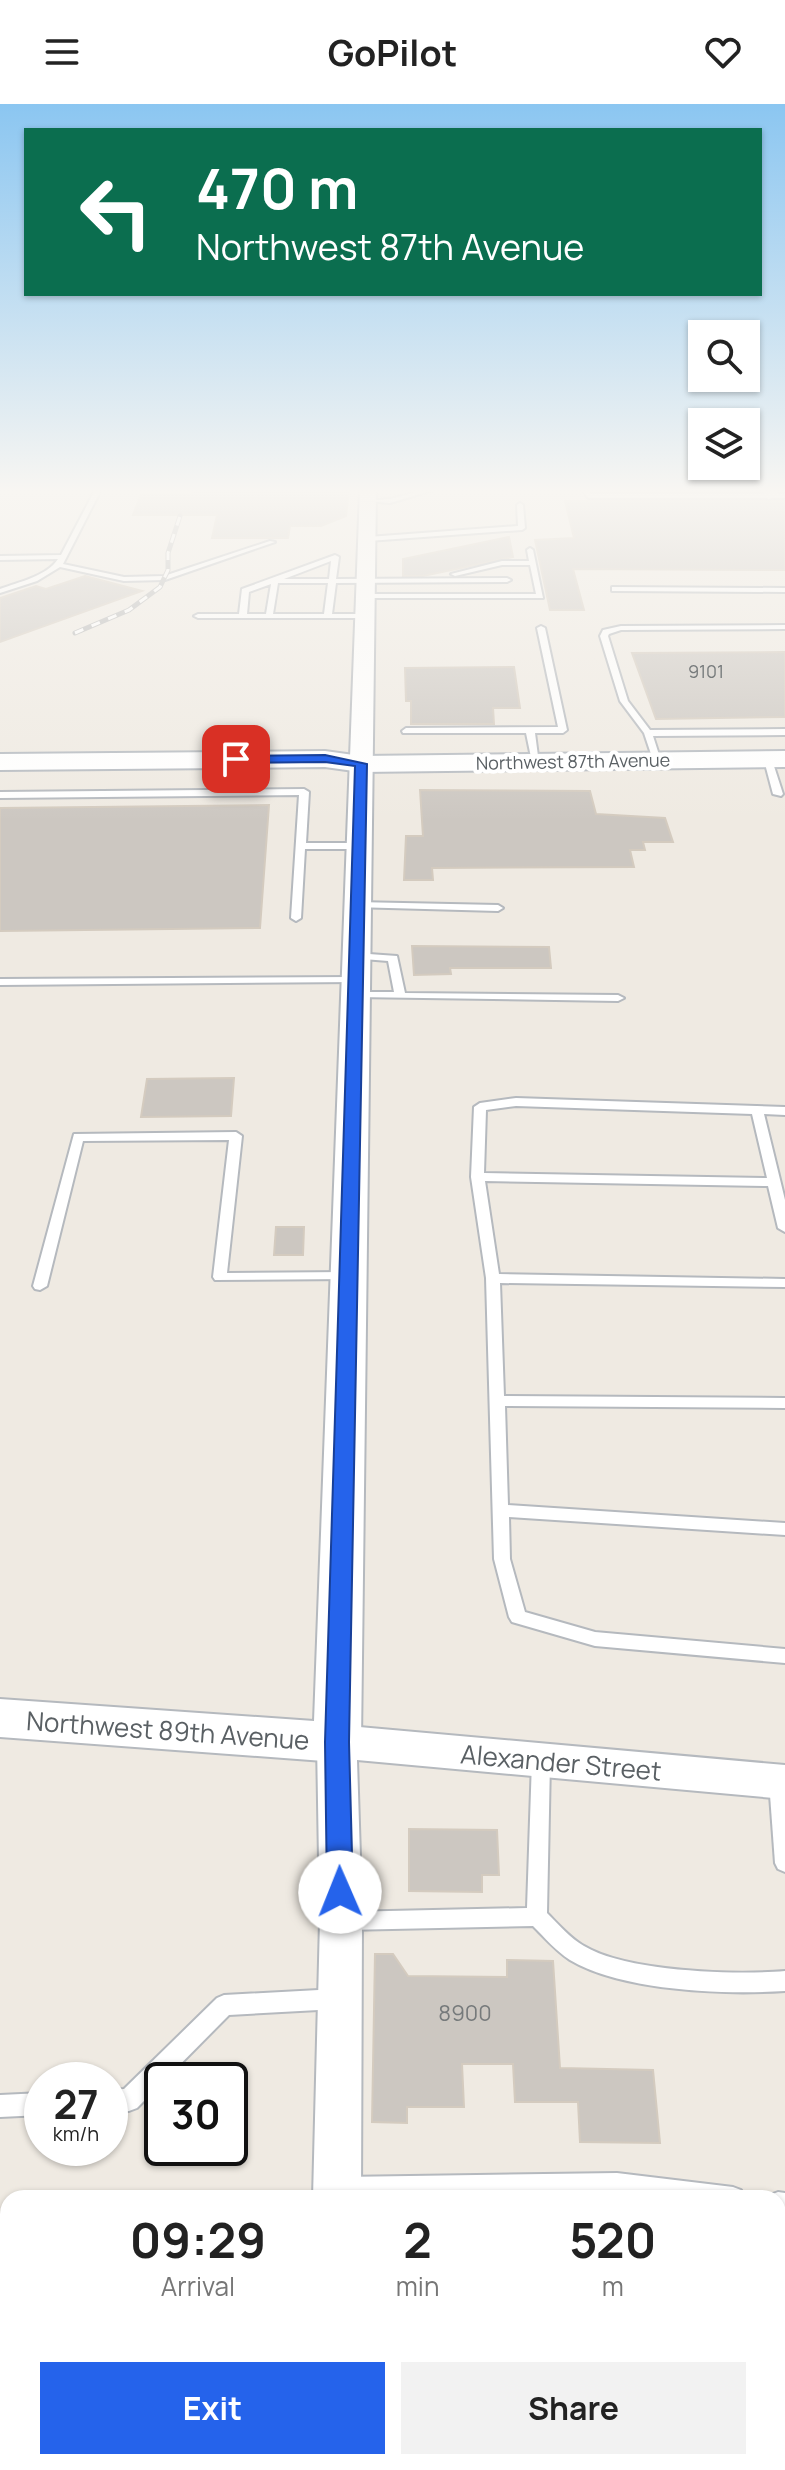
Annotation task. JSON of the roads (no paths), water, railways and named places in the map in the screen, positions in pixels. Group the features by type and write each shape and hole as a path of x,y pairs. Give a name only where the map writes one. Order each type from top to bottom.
{"main road":[{"name":"Northwest 87th Avenue","path":"0,762 325,759 361,764 776,760"},
{"name":"Northwest 87th Avenue","path":"0,774 325,770 361,764"}],"street":[{"path":"338,2190 341,1921 337,1742 365,600"},
{"name":"Northwest 89th Avenue","path":"0,1718 337,1742"},
{"name":"Alexander Street","path":"337,1742 781,1782"}],"lane":[{"path":"243,616 244,600"},
{"path":"269,616 272,600"},
{"path":"328,616 331,600"},
{"path":"198,616 328,616 360,600"},
{"path":"657,761 648,733 624,701 604,636 606,632 621,628 785,627"},
{"path":"406,731 563,730 541,628"},
{"path":"530,731 536,762"},
{"path":"648,733 785,732"},
{"path":"776,760 778,794"},
{"path":"0,795 304,792 296,918"},
{"path":"301,846 359,846"},
{"path":"356,905 498,908"},
{"path":"354,977 393,958 400,996"},
{"path":"0,982 354,977 400,996 618,998"},
{"path":"785,1111 516,1102 480,1107 477,1177 493,1278 502,1559 518,1617 595,1639 785,1656"},
{"path":"757,1110 785,1228"},
{"path":"40,1286 78,1137 236,1136 220,1277 347,1276"},
{"path":"477,1177 774,1182"},
{"path":"493,1278 785,1283"},
{"path":"497,1401 785,1403"},
{"path":"500,1510 785,1529"},
{"path":"537,1917 541,1761"},
{"path":"781,1782 785,1863"},
{"path":"341,1921 537,1917 580,1954 646,1975 764,1984 785,1981"},
{"path":"128,2100 224,2005 339,1999"},
{"path":"0,2106 24,2105"},
{"path":"431,2190 617,2184 667,2190"}],"railway":[{"path":"75,633 129,610 142,600"}]}
